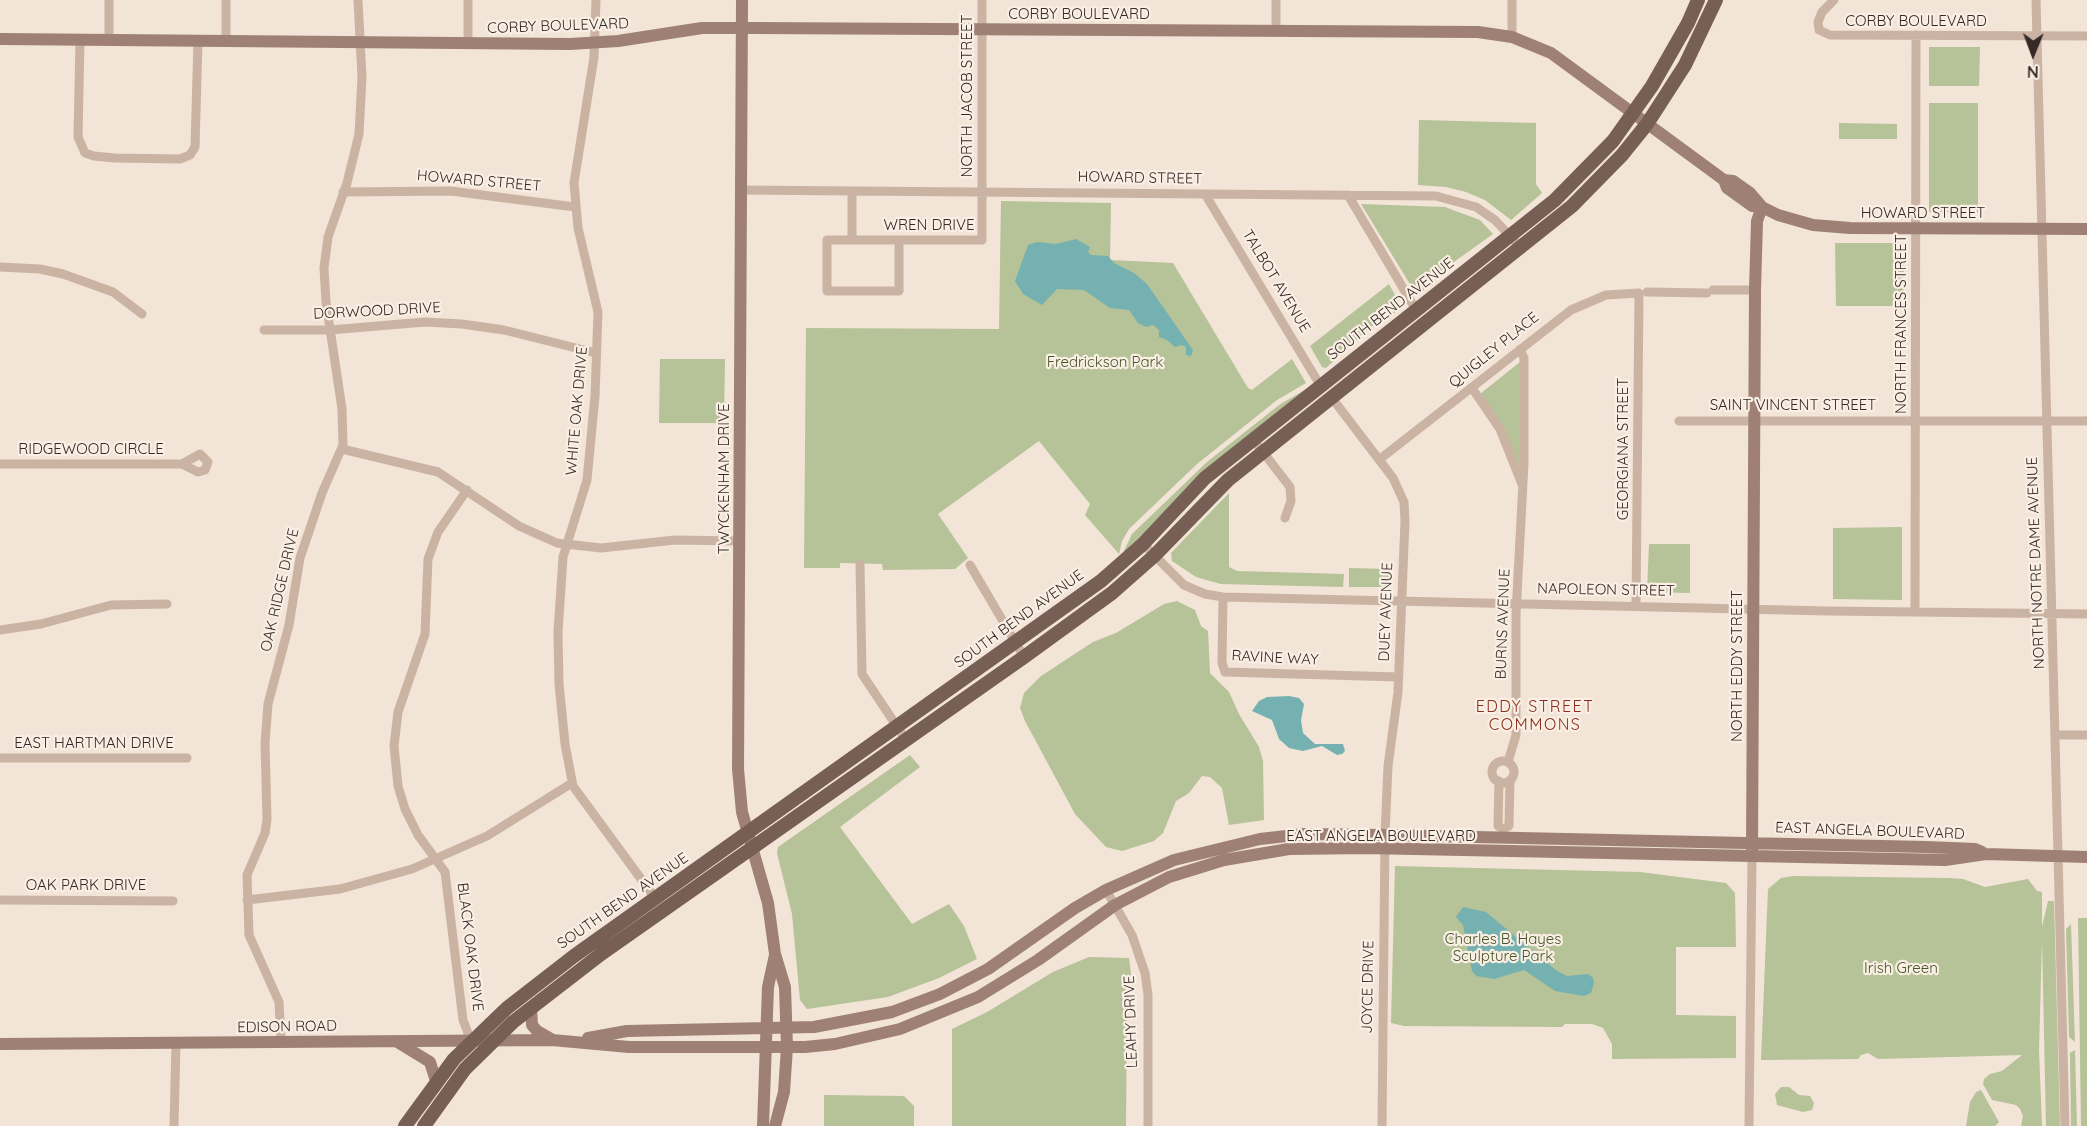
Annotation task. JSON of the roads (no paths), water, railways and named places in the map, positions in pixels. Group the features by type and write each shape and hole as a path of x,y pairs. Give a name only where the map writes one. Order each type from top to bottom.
{"main road":[{"path":"1632,113 1669,59 1698,0"},
{"path":"1647,124 1685,65 1716,0"},
{"name":"SOUTH BEND AVENUE","path":"405,1126 436,1081 471,1041 548,976 1101,581 1143,544 1205,477 1510,236 1584,173 1612,141 1632,113"},
{"name":"SOUTH BEND AVENUE","path":"424,1126 465,1069 492,1040 531,1008 601,954 1112,593 1154,556 1212,494 1522,249 1597,183 1647,124"}],"street":[{"path":"109,0 109,40"},
{"path":"226,0 226,41"},
{"name":"OAK RIDGE DRIVE","path":"281,1042 279,1002 249,935 247,875 265,833 267,819 265,743 268,704 289,625 303,547 322,492 342,449 342,410 326,302 325,260 328,237 359,134 361,42 358,0"},
{"path":"468,0 468,43"},
{"name":"WHITE OAK DRIVE","path":"596,0 596,43 576,162 575,207 596,298 597,353 589,465 583,496 567,545 561,586 558,658 561,710 572,783 655,898"},
{"name":"TWYCKENHAM DRIVE","path":"742,0 738,770 739,797 768,903 776,954 785,987 788,1027 784,1092 775,1126"},
{"name":"NORTH JACOB STREET","path":"982,0 982,192"},
{"path":"1276,0 1276,30"},
{"path":"1512,0 1512,37"},
{"name":"CORBY BOULEVARD","path":"1834,0 1822,12 1819,30 1830,35 2087,36"},
{"name":"NORTH NOTRE DAME AVENUE","path":"2036,0 2065,1126"},
{"name":"CORBY BOULEVARD","path":"0,39 596,43 702,28 1449,31 1512,37 1551,53 1632,113"},
{"name":"NORTH FRANCES STREET","path":"1916,35 1916,612"},
{"path":"80,40 80,146 94,156 180,159 190,155 195,147 198,41"},
{"name":"HOWARD STREET","path":"1632,113 1724,180 1733,182 1750,193 1762,207 1778,215 1813,225 2087,229"},
{"name":"HOWARD STREET","path":"740,190 1421,195 1457,200 1476,207 1495,220 1522,249"},
{"name":"HOWARD STREET","path":"343,192 451,191 575,207"},
{"path":"852,191 852,240"},
{"name":"WREN DRIVE","path":"898,240 899,291 827,291 827,240 898,240 982,240 982,192"},
{"name":"TALBOT AVENUE","path":"1205,194 1320,385"},
{"path":"1348,195 1416,310"},
{"name":"NORTH EDDY STREET","path":"1749,1126 1753,843 1755,290 1757,221 1762,207"},
{"path":"0,267 40,269 63,274 113,292 142,314"},
{"name":"QUIGLEY PLACE","path":"1380,459 1579,305 1606,295 1755,290"},
{"name":"GEORGIANA STREET","path":"1636,606 1643,293"},
{"name":"DORWOOD DRIVE","path":"264,330 330,330 392,323 462,324 504,330 597,353"},
{"name":"BURNS AVENUE","path":"1508,762 1516,735 1517,603 1524,358 1520,349"},
{"name":"BURNS AVENUE","path":"1472,388 1500,429 1522,484"},
{"name":"DUEY AVENUE","path":"1332,398 1380,459 1396,483 1404,502 1398,677 1388,766 1385,849"},
{"name":"SAINT VINCENT STREET","path":"1679,421 2087,421"},
{"path":"1253,439 1290,487 1291,501 1285,518"},
{"path":"342,449 438,472 519,526 548,540 567,545 601,548 675,540 739,541"},
{"name":"RIDGEWOOD CIRCLE","path":"0,464 182,464"},
{"name":"BLACK OAK DRIVE","path":"467,490 438,532 428,559 425,634 403,698 396,729 395,767 405,809 418,835 445,872 463,1020 471,1041"},
{"name":"NAPOLEON STREET","path":"1143,544 1184,585 1205,594 1223,597 2087,614"},
{"path":"860,564 860,666 866,684 906,740"},
{"path":"970,565 1024,657"},
{"name":"RAVINE WAY","path":"1223,597 1222,663 1226,672 1398,677"},
{"path":"0,630 41,624 111,605 167,604"},
{"path":"2056,735 2087,735"},
{"name":"EAST HARTMAN DRIVE","path":"0,758 187,758"},
{"path":"1499,762 1508,762 1513,769 1510,780 1509,826 1503,833 1498,826 1499,782 1493,775 1493,769 1499,762"},
{"path":"1499,782 1510,780"},
{"path":"247,900 340,889 391,876 437,859 515,820 572,783"},
{"name":"EAST ANGELA BOULEVARD","path":"788,1027 814,1027 862,1019 892,1012 940,994 988,969 1075,908 1106,890 1174,860 1239,842 1304,834 1503,833 1753,843 1946,847 1975,849 1986,854"},
{"name":"EAST ANGELA BOULEVARD","path":"787,1047 819,1046 883,1034 959,1007 1019,973 1115,905 1169,877 1235,857 1305,848 1946,860 1986,854 2058,858 2087,857"},
{"name":"JOYCE DRIVE","path":"1382,1126 1385,849"},
{"name":"LEAHY DRIVE","path":"1106,890 1132,935 1145,973 1148,996 1148,1126"},
{"name":"OAK PARK DRIVE","path":"0,900 173,901"},
{"name":"TWYCKENHAM DRIVE","path":"763,1126 768,987 776,954"},
{"path":"531,1008 532,1025 552,1040"},
{"name":"EDISON ROAD","path":"574,1040 627,1031 788,1027"},
{"name":"EDISON ROAD","path":"0,1044 574,1040 629,1047 787,1047"},
{"path":"395,1041 430,1062 436,1081"},
{"path":"174,1126 176,1044"}],"water":[{"path":"1076,239 1090,247 1088,252 1091,255 1108,256 1114,263 1134,273 1147,284 1193,350 1191,356 1186,355 1186,347 1182,345 1175,347 1159,337 1159,330 1153,325 1146,327 1138,323 1129,310 1110,308 1084,290 1057,289 1042,305 1023,294 1015,281 1028,245 1037,242 1056,244"},
{"path":"1267,697 1299,698 1304,704 1301,720 1303,733 1315,744 1343,744 1345,751 1342,754 1337,755 1322,746 1303,751 1289,748 1279,739 1272,720 1252,711 1259,701"},
{"path":"1463,907 1486,912 1557,971 1567,976 1588,974 1593,978 1594,983 1591,993 1584,996 1555,991 1524,970 1494,979 1476,976 1472,971 1463,925 1456,917"}],"district":[{"name":"EDDY STREET COMMONS","path":"1535,716"}],"park label":[{"name":"Fredrickson Park","path":"1105,362"},
{"name":"Charles B. Hayes Sculpture Park","path":"1503,948"},
{"name":"Irish Green","path":"1901,968"}]}
